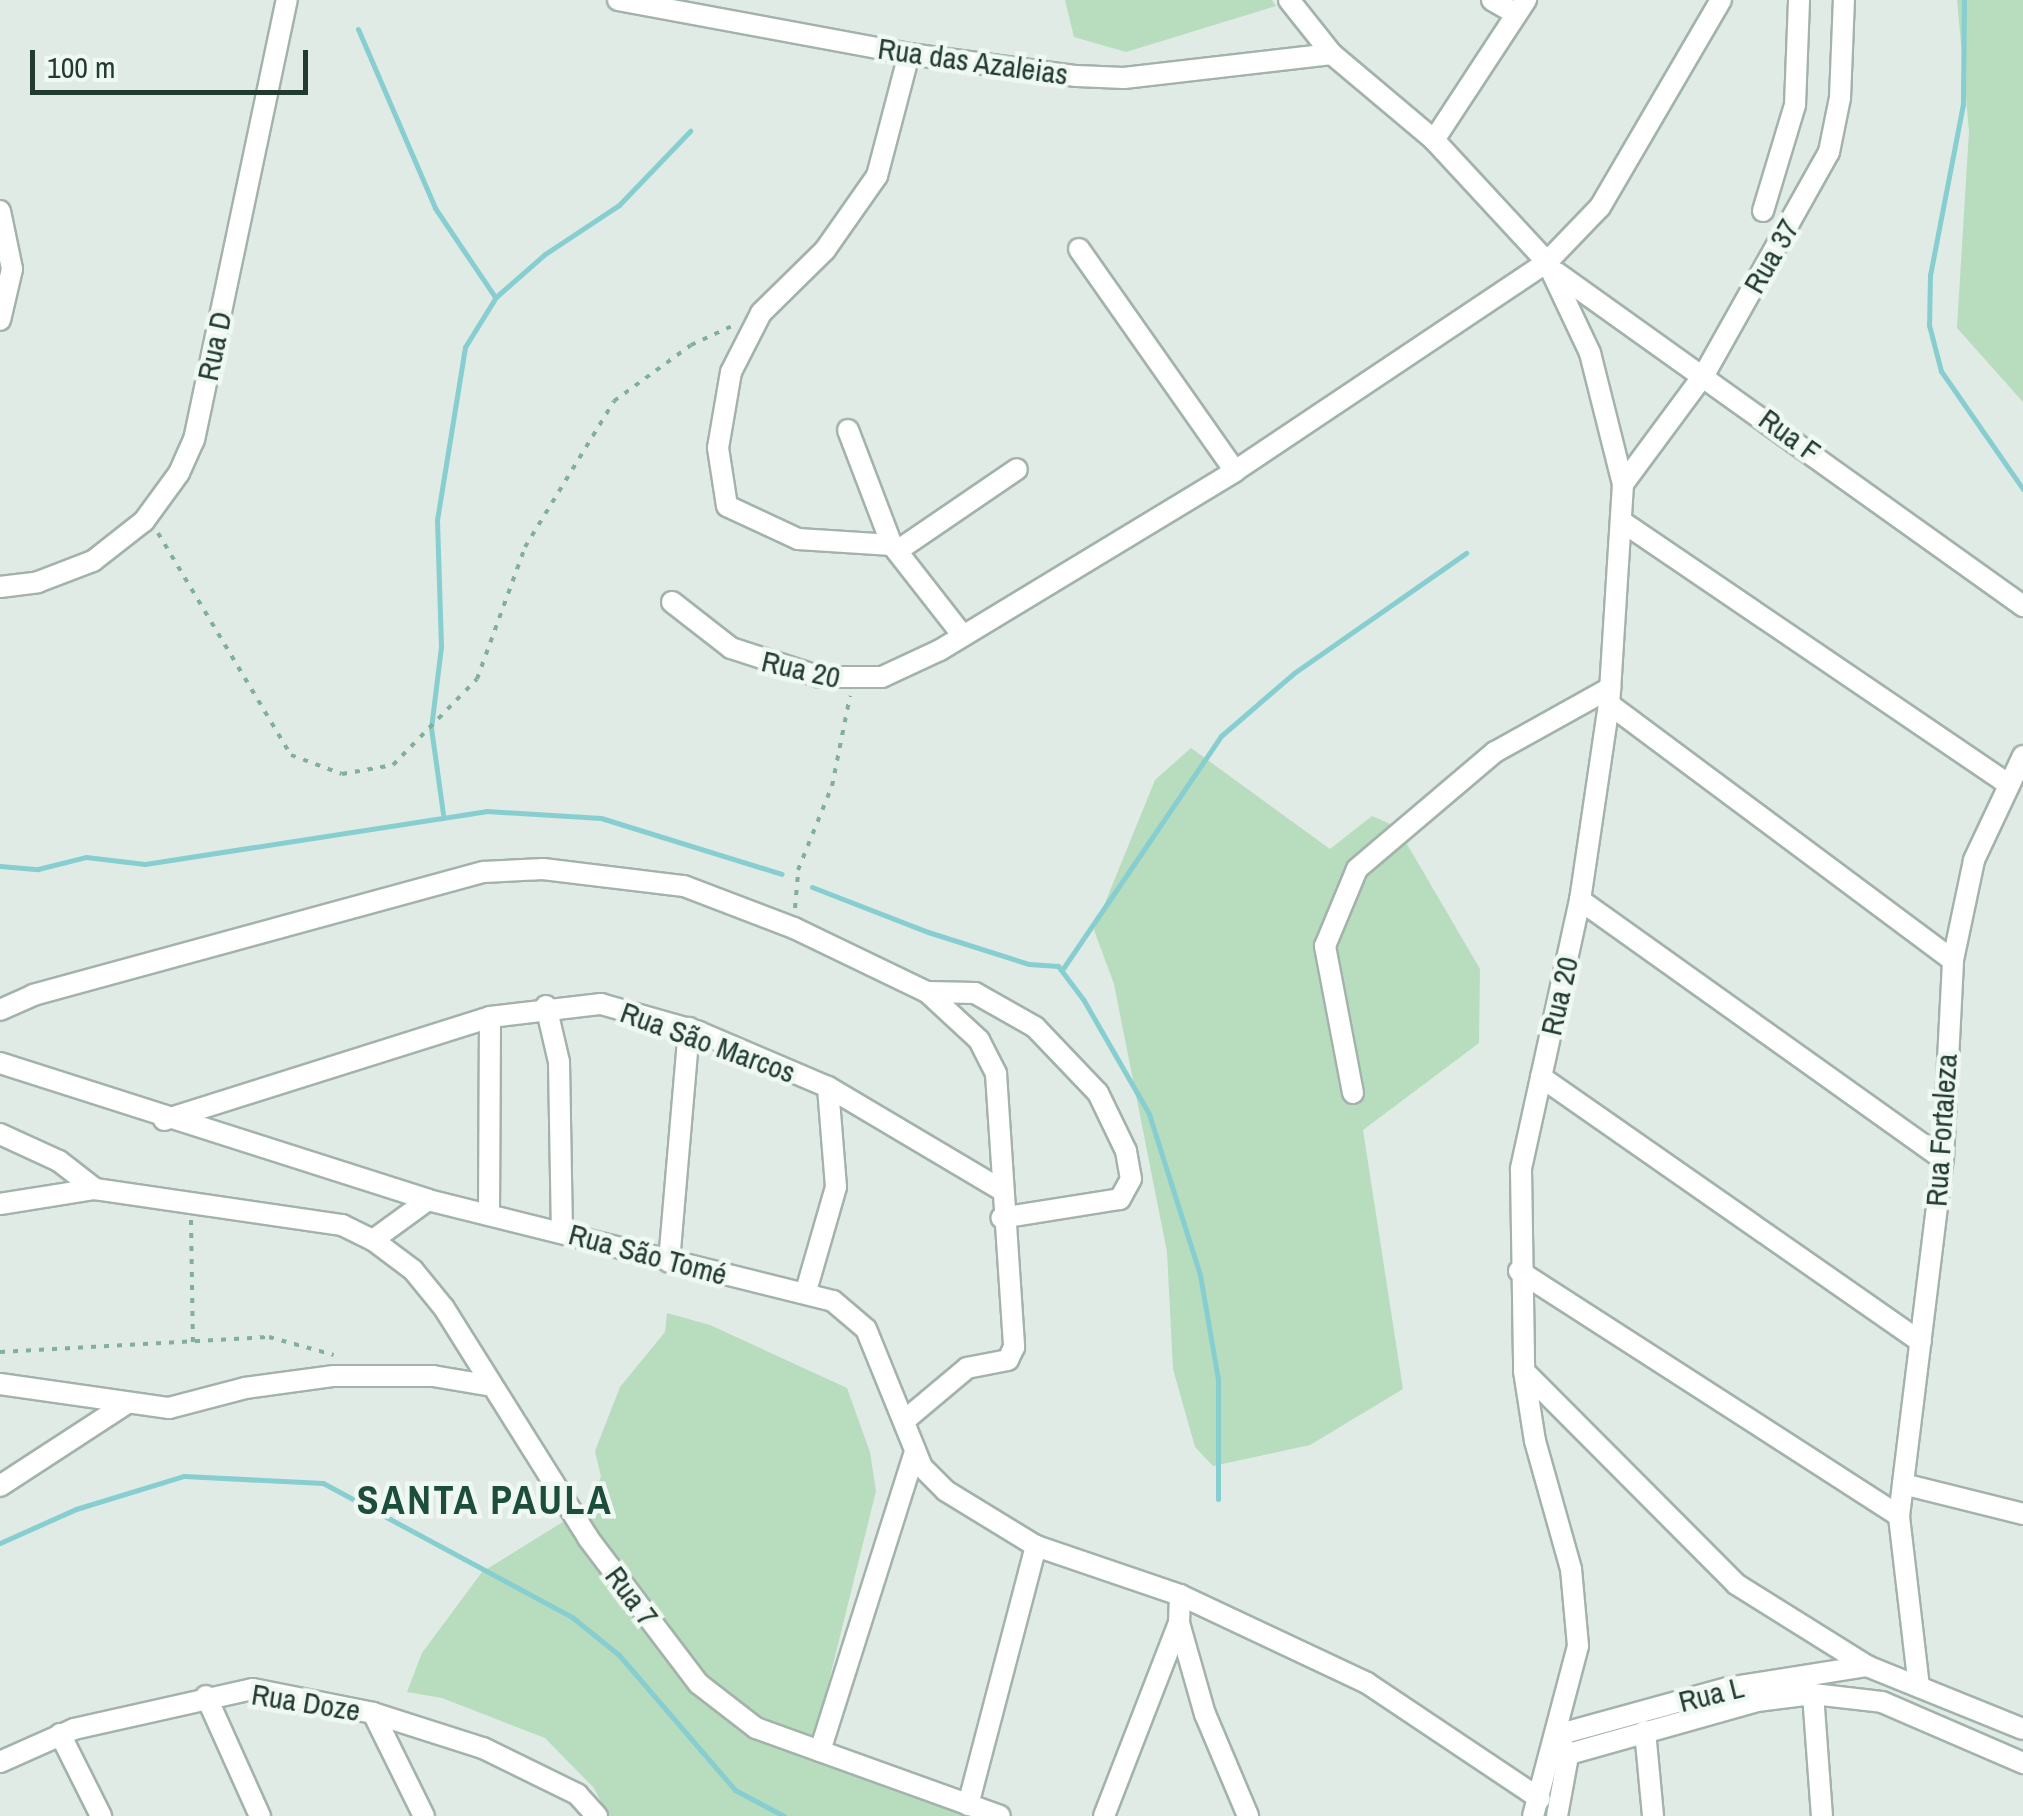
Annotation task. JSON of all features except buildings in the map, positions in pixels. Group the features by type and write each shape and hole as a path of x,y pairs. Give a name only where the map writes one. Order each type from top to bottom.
{"street":[{"name":"Rua D","path":"0,587 38,582 93,561 144,520 194,440 287,0"},
{"name":"Rua das Azaleias","path":"618,0 908,54 1124,78 1332,54"},
{"path":"1434,140 1521,7 1492,0"},
{"path":"1550,266 1600,207 1722,0"},
{"path":"1763,211 1796,105 1799,0"},
{"name":"Rua 37","path":"1623,484 1704,373 1830,152 1840,98 1844,0"},
{"name":"Rua 20","path":"1292,2 1332,54 1434,140 1550,266 1590,353 1623,484 1624,523 1609,696 1580,900 1521,1170 1524,1371 1535,1441 1577,1603 1578,1646 1557,1736 1557,1816"},
{"path":"908,54 877,176 825,250 761,313 731,372 718,448 727,506 798,539 895,548 1017,469"},
{"path":"0,211 12,269 0,320"},
{"path":"1079,249 1235,471"},
{"name":"Rua 20","path":"672,602 760,662 853,682 910,667 1235,471 1550,266"},
{"name":"Rua F","path":"1550,266 1704,373 2023,606"},
{"path":"848,430 895,548 963,636"},
{"path":"1624,523 2007,782"},
{"path":"1353,1093 1325,946 1357,868 1495,752 1609,696 1954,960"},
{"name":"Rua Fortaleza","path":"1919,1687 1899,1516 1943,1159 1954,960 1962,898 2007,782 2023,756"},
{"path":"5,1002 198,955 434,884 543,869 684,886 794,928 927,992 991,1058 1003,1111 1000,1189 1012,1355 967,1368 905,1420"},
{"path":"1580,900 1943,1159"},
{"path":"927,992 975,994 1035,1027 1098,1093 1126,1151 1132,1179 1120,1199 1002,1218"},
{"name":"Rua São Marcos","path":"164,1120 490,1018 546,1006 601,1004 689,1028 828,1087 1000,1189"},
{"path":"546,1006 559,1062 562,1232"},
{"path":"489,1211 490,1018"},
{"path":"669,1262 689,1028"},
{"name":"Rua São Tomé","path":"0,1063 164,1120 428,1200 489,1211 669,1262 833,1300 866,1329 915,1452 932,1480 1036,1546 1180,1596 1367,1684 1536,1807"},
{"path":"1541,1077 1921,1342"},
{"path":"806,1292 836,1187 828,1087"},
{"path":"0,1134 59,1160 94,1189"},
{"name":"Rua 7","path":"0,1204 94,1189 342,1225 373,1240 413,1270 588,1538 699,1684 756,1728 1000,1816"},
{"path":"373,1240 428,1200"},
{"path":"1520,1271 1899,1516"},
{"path":"1524,1371 1704,1558 1868,1666 2023,1729"},
{"path":"0,1384 126,1404 184,1408 244,1388 376,1373 492,1386"},
{"path":"0,1486 126,1404"},
{"path":"820,1751 915,1452"},
{"path":"1903,1484 2023,1514"},
{"path":"968,1805 1036,1546"},
{"path":"1180,1596 1179,1623 1204,1714 1248,1816"},
{"path":"1104,1816 1179,1623"},
{"name":"Rua L","path":"1557,1736 1728,1688 1868,1666"},
{"name":"Rua Doze","path":"0,1762 60,1734 206,1696 282,1692 372,1713 508,1757 577,1794 597,1816"},
{"path":"1813,1694 1822,1816"},
{"path":"1559,1758 1645,1731 1813,1694 1882,1702 2023,1762"},
{"path":"206,1696 260,1816"},
{"path":"372,1713 424,1816"},
{"path":"1645,1731 1653,1816"},
{"path":"60,1734 101,1816"},
{"name":"Rua 20","path":"1536,1807 1559,1758"}],"path":[{"path":"144,520 169,542 252,699 291,754 342,774 394,765 477,679 525,547 614,401 691,345 761,313"},
{"path":"794,928 798,870 832,786 853,682"},
{"path":"190,1200 193,1343"},
{"path":"0,1352 269,1337 319,1348 376,1373"}],"green space":[{"path":"1065,0 1272,0 1276,6 1126,52 1074,37"},
{"path":"1957,0 2023,0 2023,402 1957,328 1969,131"},
{"path":"1191,748 1330,849 1372,816 1397,827 1480,969 1479,1043 1363,1130 1403,1389 1310,1445 1213,1466 1195,1447 1173,1369 1167,1252 1114,984 1094,930 1155,780"},
{"path":"667,1313 710,1325 847,1388 870,1452 876,1491 814,1741 996,1816 608,1816 594,1788 545,1738 442,1698 407,1692 422,1653 482,1572 587,1507 601,1477 595,1451 620,1387 665,1332"}],"waterway":[{"path":"1964,0 1963,104 1930,275 1929,325 1941,371 2023,489"},
{"path":"358,29 435,208 495,297"},
{"path":"443,814 431,728 441,647 437,520 465,347 496,297 545,254 619,205 690,131"},
{"path":"1062,970 1221,736 1294,673 1466,553"},
{"path":"0,866 38,869 86,857 145,864 486,811 601,818 782,874"},
{"path":"812,887 928,932 1029,964 1058,966 1083,999 1149,1114 1200,1275 1218,1379 1218,1499"},
{"path":"0,1543 76,1509 184,1476 323,1483 572,1617 619,1655 735,1790 784,1816"}],"district":[{"name":"SANTA PAULA","path":"485,1500"}]}
